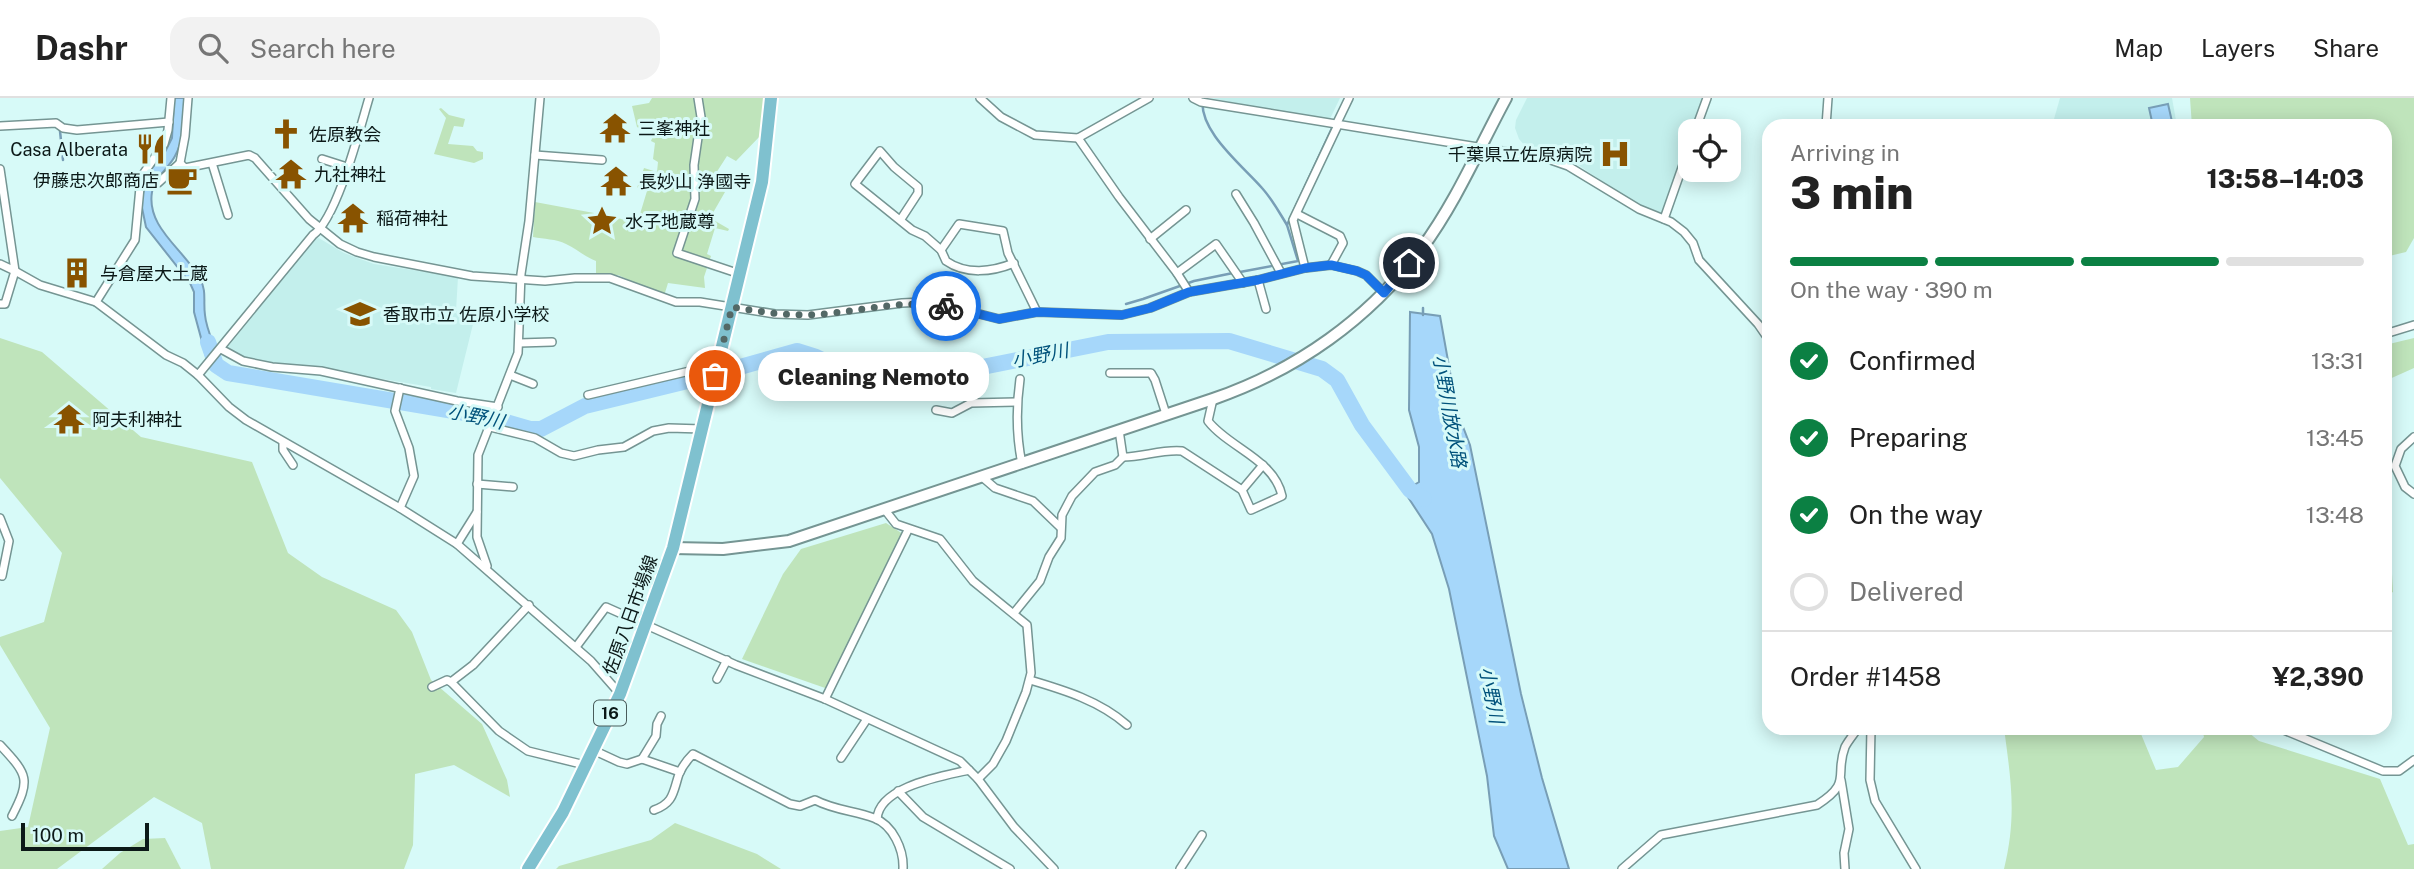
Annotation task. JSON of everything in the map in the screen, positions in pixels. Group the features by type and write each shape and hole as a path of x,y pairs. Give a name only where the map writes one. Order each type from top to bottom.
{"main road":[{"name":"16","path":"720,356 762,182 771,98"},
{"name":"佐原八日市場線","path":"528,869 564,812 620,694 647,625 673,548 720,356"}],"street":[{"path":"96,302 135,240 141,177 164,144 169,122 170,98"},
{"path":"158,184 180,163 188,98"},
{"path":"198,375 313,235 321,230 336,202 369,98"},
{"path":"490,571 477,537 478,455 518,353 521,279 540,98"},
{"path":"698,98 701,117 694,165 695,200 677,253 740,274"},
{"path":"981,98 1002,117 1035,135 1078,138 1149,98"},
{"path":"1305,268 1293,220 1349,98"},
{"path":"673,548 723,549 789,541 1213,399 1280,370 1342,331 1384,293 1422,248 1506,98"},
{"path":"1699,119 1707,98"},
{"path":"1826,119 1828,98"},
{"path":"1199,101 1545,158 1568,166 1639,209 1664,219 1684,232 1693,243 1699,260 1762,330"},
{"path":"0,126 56,123 63,128 77,130 169,122"},
{"path":"1078,138 1189,292"},
{"path":"901,219 918,193 918,187 880,151 855,184 912,230 925,236 942,250"},
{"path":"180,163 186,168 249,155 255,158 299,210 321,230 340,244 374,257 457,274 545,281 610,278 676,302 700,302 775,314 808,315 923,302 999,319 1037,312 1122,315 1150,308 1189,292 1331,265 1366,275 1384,293"},
{"path":"535,155 602,160"},
{"path":"322,159 347,167"},
{"path":"212,163 228,215"},
{"path":"0,169 15,271 5,304 0,304"},
{"path":"1664,219 1678,179"},
{"path":"1236,194 1281,273"},
{"path":"1150,239 1186,210"},
{"path":"1297,214 1340,236 1343,243 1331,265"},
{"path":"1014,263 985,272 968,270 949,264 943,257 942,250 959,223 1003,231 1014,263 1037,312"},
{"path":"1177,273 1216,244 1243,283"},
{"path":"0,264 40,285 96,302 166,355 183,363 246,420 400,508 457,544 576,647 620,694"},
{"path":"1258,280 1266,309"},
{"path":"2392,332 2414,325"},
{"path":"519,343 552,342"},
{"path":"219,352 243,361 272,367 321,371 498,407"},
{"path":"588,395 694,370 720,356"},
{"path":"1110,373 1151,373 1156,380 1166,415"},
{"path":"510,375 533,384"},
{"path":"1020,379 1016,402 1022,464"},
{"path":"400,388 395,411 409,448 414,476 400,508"},
{"path":"1014,612 1040,581 1049,557 1061,538 1062,515 1072,496 1095,472 1115,465 1123,457 1182,451 1242,490 1251,510 1282,496 1279,483 1263,465 1214,430 1208,421 1213,399"},
{"path":"936,410 952,413 971,403 1016,402"},
{"path":"490,427 535,438 561,453 573,456 624,447 653,431 669,428 702,429"},
{"path":"1119,430 1123,457"},
{"path":"2414,437 2401,449 2395,466 2405,487 2414,494"},
{"path":"283,442 283,450 293,465"},
{"path":"1242,490 1263,465"},
{"path":"981,476 995,488 1033,501 1060,527"},
{"path":"477,484 513,487"},
{"path":"885,510 895,524 940,539 973,581 1027,625 1030,680 1006,741 993,764 978,779"},
{"path":"457,544 478,512"},
{"path":"0,518 9,541 2,576"},
{"path":"825,699 908,530"},
{"path":"451,682 473,665 529,605"},
{"path":"576,647 606,607 825,699 960,761 978,779 1044,866 1054,869"},
{"path":"717,679 727,660"},
{"path":"432,687 447,680 451,682 499,731 528,751 585,765"},
{"path":"1030,680 1068,691 1115,714 1127,725"},
{"path":"642,760 656,736 661,716"},
{"path":"841,758 867,719"},
{"path":"1845,869 1844,853 1849,830 1842,779 1845,748 1853,735"},
{"path":"1871,735 1870,780 1875,801 1916,869"},
{"path":"2295,735 2383,771 2399,771 2414,761"},
{"path":"0,745 25,779 24,790 12,816"},
{"path":"592,749 627,764 642,760 680,772"},
{"path":"654,810 672,799 680,772 693,754 790,804 800,806 815,800 852,814 877,819 901,847 903,869"},
{"path":"877,819 877,813 884,802 898,791 969,770"},
{"path":"1622,869 1661,835 1817,805 1831,796 1842,779"},
{"path":"898,791 923,817 1010,869"},
{"path":"1180,869 1202,835"}],"shaded area":[{"path":"1210,98 1340,98 1329,121"},
{"name":"千葉県立佐原病院","path":"1527,98 1704,98 1697,119 1678,119 1678,171 1663,213 1641,207 1562,157 1531,151 1519,139 1515,128"},
{"path":"2060,98 2172,98 2176,119 2054,119"},
{"name":"香取市立 佐原小学校","path":"317,237 344,253 374,264 458,277 456,311 475,316 456,393 321,369 272,365 243,359 227,348"}],"green space":[{"path":"652,98 766,98 762,134 736,161 727,156 709,184 725,192 710,218 729,229 715,228 707,254 711,256 704,277 705,288 668,283 664,296 618,275 596,275 596,261 562,242 533,237 535,202 594,213 594,217 603,219 605,214 637,224 647,191 637,188 644,168 657,172 658,162 653,159 653,136 637,127 632,106 649,103"},
{"path":"2190,98 2414,98 2414,238 2406,252 2392,255 2392,119 2192,119"},
{"path":"439,109 449,115 465,119 463,127 454,126 448,144 473,146 477,151 483,152 483,159 474,163 434,154 446,118"},
{"path":"0,338 42,352 141,437 252,462 288,553 322,577 396,610 412,632 431,680 482,724 507,780 510,797 454,765 415,774 413,845 404,869 211,869 202,823 154,797 57,869 0,869 0,831 28,827 50,728 0,645 0,637 44,622 62,553 0,478"},
{"path":"2414,338 2414,368 2392,378 2392,343"},
{"path":"886,523 903,534 828,689 742,659 783,574 801,549"},
{"path":"2005,735 2141,735 2156,770 2178,767 2204,735 2252,735 2259,741 2380,779 2408,845 2414,844 2414,869 2004,869 2012,815"},
{"path":"675,823 757,854 781,869 556,869 651,840"},
{"path":"165,838 181,869 102,869 120,853 143,839"}],"water":[{"path":"174,98 184,98 182,135 175,156 153,187 152,205 161,228 202,283 206,320 216,351 207,360 194,312 194,292 190,283 146,227 141,203 147,174 165,152 172,138"},
{"path":"2168,104 2171,119 2151,119 2149,108"},
{"path":"1410,312 1440,316 1457,411 1470,445 1521,694 1569,869 1508,869 1494,836 1487,776 1449,589 1432,534 1404,491 1419,482 1419,447 1409,410"}],"waterway":[{"path":"1203,98 1203,110 1214,135 1266,192 1287,225"},
{"path":"1240,272 1298,261 1287,225 1333,126"},
{"path":"60,131 63,160"},
{"path":"1126,304 1194,281 1233,273"},
{"name":"小野川放水路","path":"1423,308 1423,315"},
{"name":"小野川","path":"208,342 216,365 228,373 489,417 530,429 541,429 585,406 797,351 816,357 869,383 887,386 1108,342 1229,341 1322,369 1337,380 1362,425 1410,490 1424,499"}],"way so far":[{"path":"715,376 732,307 775,314 808,315 902,303 923,302 946,306"}],"place":[{"name":"三峯神社","path":"615,128"},
{"name":"佐原教会","path":"286,134"},
{"name":"Casa Alberata","path":"151,149"},
{"name":"千葉県立佐原病院","path":"1615,154"},
{"name":"九社神社","path":"291,174"},
{"name":"伊藤忠次郎商店","path":"182,180"},
{"name":"長妙山 浄國寺","path":"616,181"},
{"name":"稲荷神社","path":"353,218"},
{"name":"水子地蔵尊","path":"602,221"},
{"name":"与倉屋大土蔵","path":"77,273"},
{"name":"香取市立 佐原小学校","path":"360,314"},
{"name":"Cleaning Nemoto","path":"715,376"},
{"name":"阿夫利神社","path":"69,419"}],"route":[{"path":"946,306 999,319 1037,312 1122,315 1150,308 1189,292 1331,265 1366,275 1384,293 1409,263"}]}
